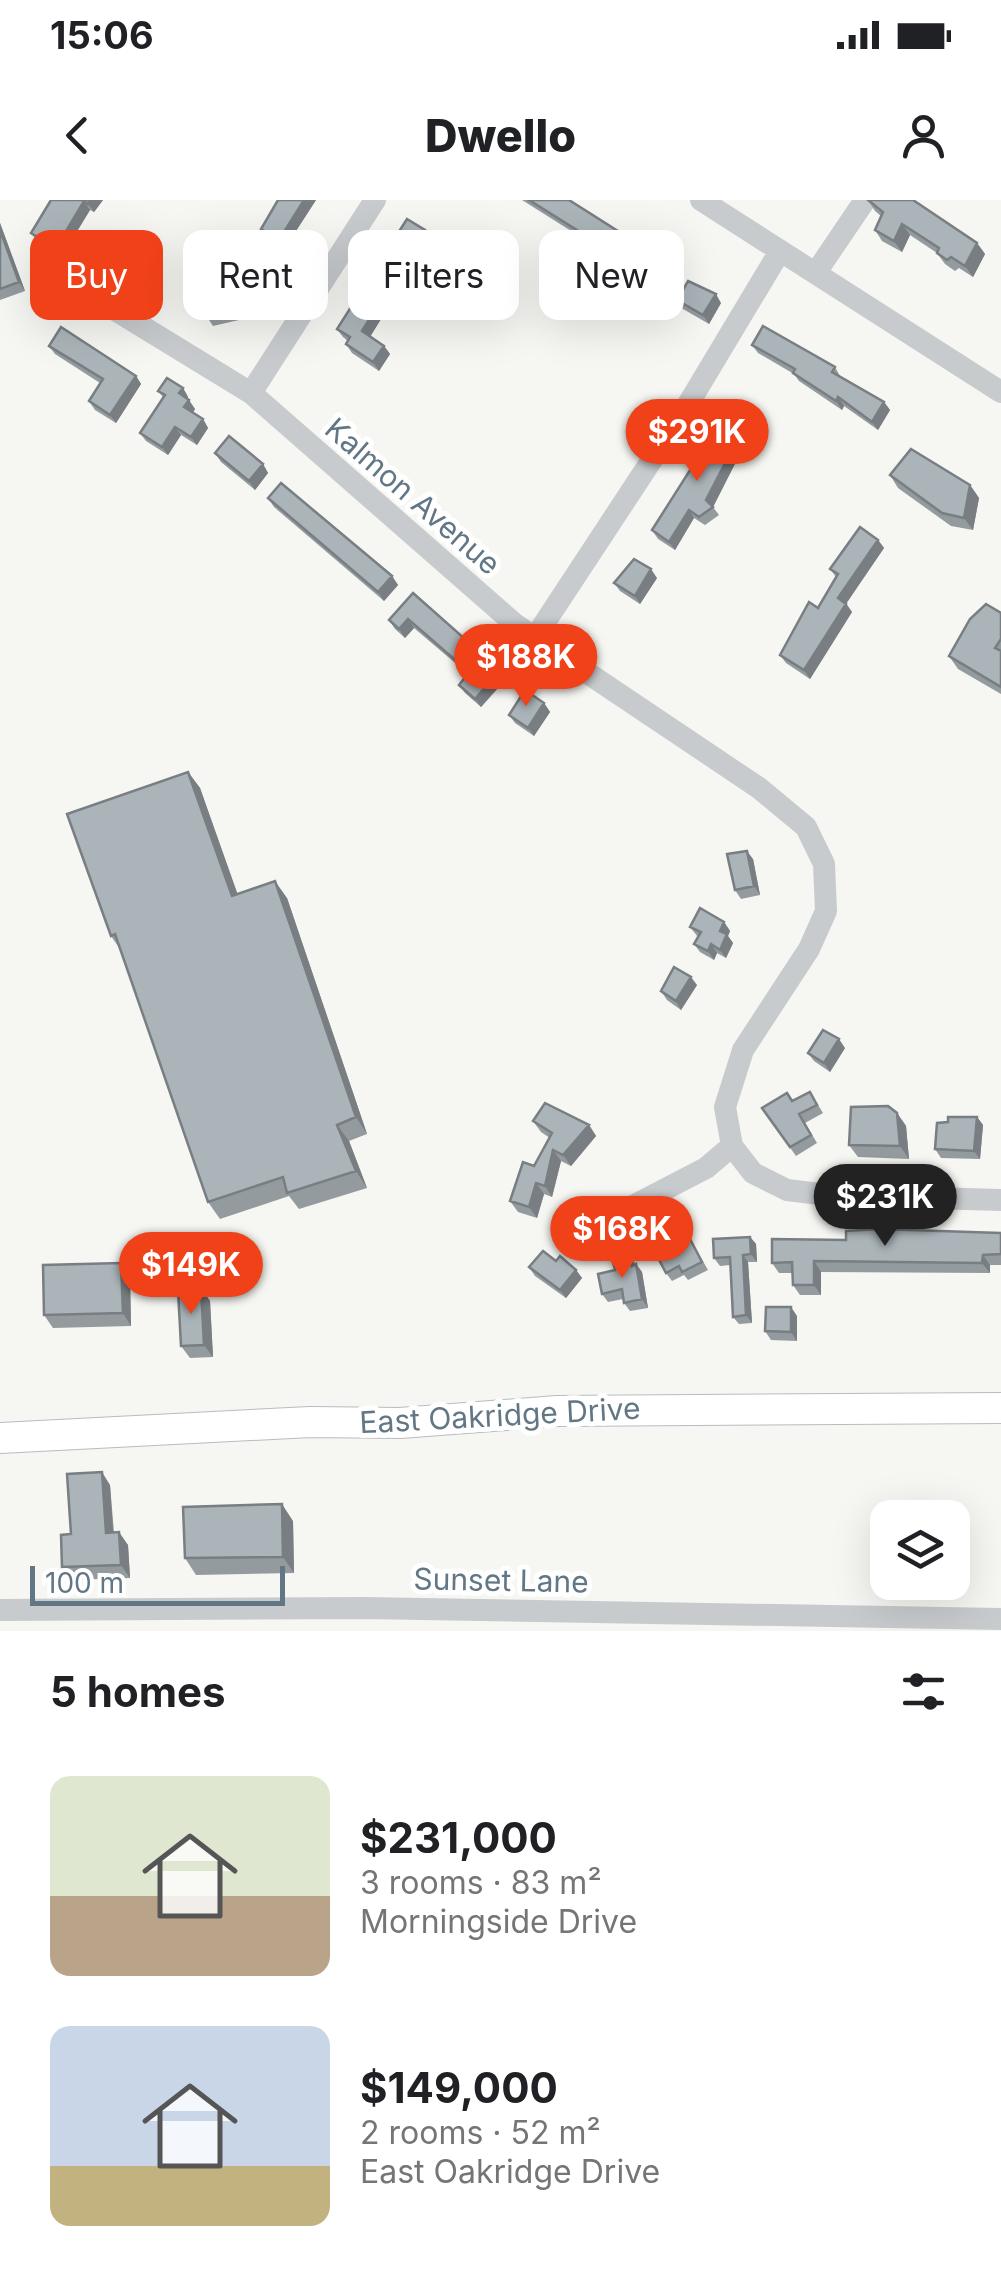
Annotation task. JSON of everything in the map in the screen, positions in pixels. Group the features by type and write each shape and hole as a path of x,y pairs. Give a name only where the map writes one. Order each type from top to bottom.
{"main road":[{"name":"East Oakridge Drive","path":"0,1438 310,1422 400,1423 556,1410 1001,1408"}],"street":[{"path":"251,394 376,200"},
{"path":"701,200 1001,392"},
{"path":"817,271 865,200"},
{"path":"536,636 684,411 780,251"},
{"name":"Kalmon Avenue","path":"132,320 251,394 474,590 516,626 536,636 558,658 759,788 806,827 824,864 828,904 816,936 743,1050 728,1084 725,1123 732,1146"},
{"path":"602,1222 706,1168 732,1146 753,1173 771,1184 828,1195 1001,1200"},
{"name":"Sunset Lane","path":"0,1610 366,1620 1001,1619"}],"building":[{"path":"51,200 91,200 88,204 84,201 67,230 33,230"},
{"path":"278,200 304,200 285,230 261,229"},
{"path":"529,200 569,200 616,230 577,230"},
{"path":"868,200 913,200 977,243 965,266 951,257 947,260 937,253 939,248 902,224 894,241 875,230 883,212"},
{"path":"407,219 425,230 400,230"},
{"path":"0,230 19,282 0,289"},
{"path":"688,281 716,294 703,315 684,304"},
{"path":"348,312 348,320 369,320 362,331 384,346 373,362 346,344 350,337 337,329"},
{"path":"763,326 835,367 832,372 884,402 872,422 838,397 836,401 793,373 795,369 752,345"},
{"path":"61,327 136,376 110,415 89,401 103,379 49,346"},
{"path":"167,378 183,388 179,393 189,400 184,407 203,419 191,437 175,427 162,447 140,433 165,395 158,391"},
{"path":"718,426 739,436 706,500 713,507 699,517 689,510 669,542 652,530"},
{"path":"229,436 263,464 249,481 215,453"},
{"path":"911,449 970,485 964,518 942,513 890,475"},
{"path":"281,483 392,576 378,592 268,498"},
{"path":"860,527 878,540 838,598 846,604 804,670 780,655 809,602 818,608 838,574 830,569"},
{"path":"634,559 651,569 635,596 614,583"},
{"path":"413,593 500,670 475,699 459,685 469,672 408,619 399,629 389,620"},
{"path":"986,604 1001,613 1001,639 995,648 1001,651 1001,687 949,656 970,619"},
{"path":"525,690 544,703 528,728 509,715"},
{"path":"188,772 232,896 275,881 356,1117 337,1125 356,1171 287,1193 283,1177 208,1202 115,934 111,936 67,814"},
{"path":"747,851 754,886 735,890 727,854"},
{"path":"700,908 724,922 720,931 727,934 720,950 711,944 708,951 694,944 701,932 690,927"},
{"path":"674,967 691,977 676,1001 661,991"},
{"path":"823,1030 839,1039 824,1063 808,1053"},
{"path":"810,1092 817,1105 799,1114 811,1135 790,1147 762,1108 787,1093 792,1101"},
{"path":"545,1103 589,1125 563,1155 553,1150 545,1186 536,1183 529,1207 510,1201 523,1162 534,1166 552,1133 533,1121"},
{"path":"888,1106 897,1113 900,1146 849,1145 851,1107"},
{"path":"948,1117 977,1117 974,1151 935,1149 937,1123 948,1122"},
{"path":"846,1231 1001,1233 1001,1254 983,1255 982,1263 814,1261 814,1285 793,1285 792,1262 772,1263 772,1239 846,1240"},
{"path":"689,1237 702,1262 682,1272 679,1266 666,1273 656,1254"},
{"path":"750,1237 751,1254 743,1255 746,1315 733,1317 730,1257 714,1258 713,1239"},
{"path":"543,1251 556,1261 560,1256 576,1270 560,1290 529,1267"},
{"path":"631,1258 632,1266 636,1264 642,1299 624,1303 622,1289 602,1294 598,1274 615,1270 613,1262"},
{"path":"121,1263 123,1313 44,1315 43,1265"},
{"path":"201,1288 204,1345 181,1346 178,1290"},
{"path":"766,1307 791,1307 791,1332 765,1331"},
{"path":"102,1472 106,1533 119,1532 121,1565 62,1567 61,1535 71,1534 67,1474"},
{"path":"282,1504 283,1557 185,1558 183,1507"}]}
